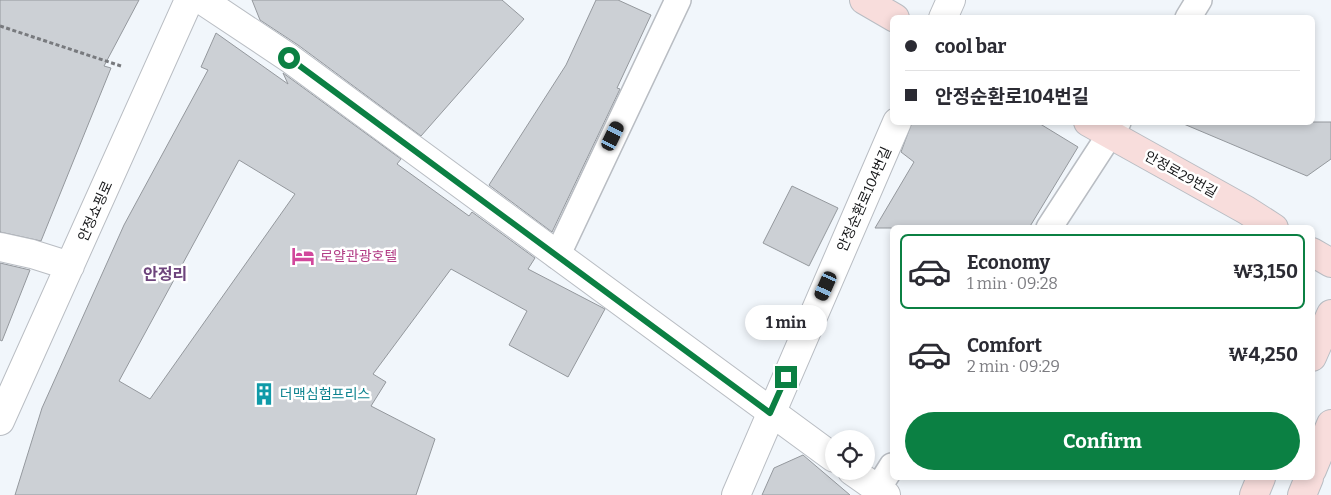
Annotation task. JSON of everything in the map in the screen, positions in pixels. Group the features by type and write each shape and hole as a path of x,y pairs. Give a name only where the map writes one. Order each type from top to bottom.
{"street":[{"name":"안정쇼핑로","path":"0,421 189,0"},
{"path":"202,0 289,58 825,452"},
{"path":"864,0 890,15"},
{"path":"944,15 951,0"},
{"name":"안정순환로104번길","path":"736,495 896,125"},
{"name":"안정로29번길","path":"1105,126 1269,225"},
{"path":"0,247 32,254 70,266"},
{"path":"1315,254 1331,263"},
{"path":"1315,350 1331,314"},
{"path":"1315,463 1331,424"},
{"path":"863,480 880,493"},
{"path":"1254,495 1260,480"},
{"path":"1302,495 1308,480"}],"lane":[{"path":"557,256 678,0"},
{"path":"1190,15 1200,0"},
{"path":"1051,225 1105,126"},
{"path":"880,493 890,470"}],"path":[{"path":"0,26 155,75"}],"building":[{"path":"0,0 139,0 104,66 111,68 41,241 0,232"},
{"path":"252,0 502,0 524,19 421,136 298,45 260,20"},
{"path":"596,0 618,0 651,15 617,88 620,89 552,232 489,185 566,65"},
{"path":"216,33 288,84 283,73 401,159 397,164 469,216 472,212 535,258 528,269 605,309 568,377 509,345 527,311 451,269 373,374 386,382 371,406 435,439 416,495 15,495 42,408 124,225 208,70 201,67","holes":["239,160 295,194 150,399 119,381"]},
{"path":"1315,122 1331,122 1331,159 1307,176 1186,125 1315,125"},
{"path":"911,125 1042,125 1078,147 1031,225 890,225 890,228 875,228 914,162 901,152"},
{"path":"792,186 838,208 809,266 763,243"},
{"path":"0,263 30,270 2,341 0,340"},
{"path":"803,455 825,474 825,480 832,480 850,495 762,495 774,468"}],"place":[{"name":"로얄관광호텔","path":"303,256"},
{"name":"더맥심험프리스","path":"264,394"}],"district":[{"name":"안정리","path":"165,274"}],"route":[{"path":"289,58 770,413 786,377"}]}
